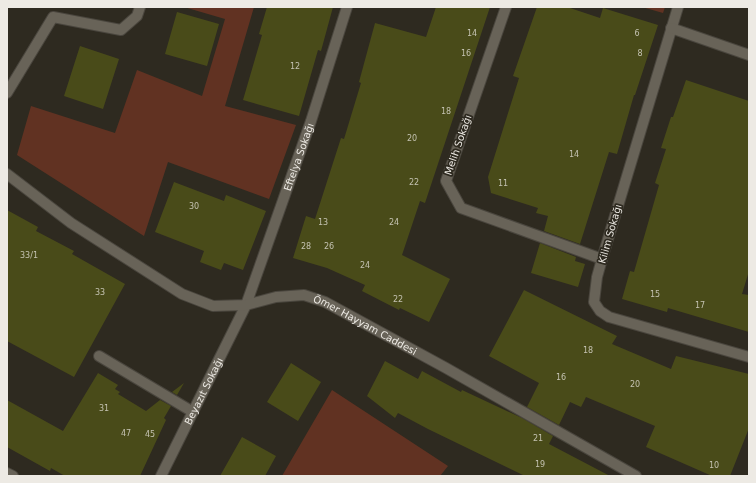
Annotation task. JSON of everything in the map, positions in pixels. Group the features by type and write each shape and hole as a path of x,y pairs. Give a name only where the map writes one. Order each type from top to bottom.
{"street":[{"path":"7,93 53,17 121,30 137,16 140,7"},
{"name":"Eftelya Sokağı","path":"246,305 312,121 347,7"},
{"name":"Melih Sokağı","path":"506,7 446,181 461,208 602,259"},
{"name":"Kilim Sokağı","path":"678,7 602,259 597,278 594,302 600,311 609,317 749,357"},
{"path":"671,28 749,55"},
{"name":"Ömer Hayyam Caddesi","path":"7,174 71,223 182,294 212,306 246,305 276,297 304,295 325,302 446,368 636,476"},
{"name":"Beyazıt Sokağı","path":"161,476 246,305"},
{"path":"99,356 193,412"},
{"path":"7,473 14,476"}],"shaded area":[{"path":"184,7 254,7 225,106 296,125 269,199 168,162 144,236 17,155 31,106 115,133 137,70 202,96 225,19"},
{"path":"642,7 665,7 663,13"},
{"path":"332,390 448,466 440,476 282,476"}],"building":[{"path":"267,7 333,7 321,51 318,50 299,116 243,100 262,35 259,34"},
{"path":"436,7 490,7 425,203 420,201 402,255 450,279 429,322 400,308 399,310 362,291 365,285 327,268 293,258 306,216 315,219 341,138 344,139 361,83 359,82 375,23 426,37"},
{"path":"537,7 567,7 600,18 603,8 658,25 634,95 617,154 609,152 580,244 544,231 548,216 536,213 538,208 491,193 488,177 519,78 513,76"},
{"path":"177,12 219,24 207,66 165,54"},
{"path":"80,46 119,59 103,109 64,96"},
{"path":"686,80 749,101 749,271 742,294 749,295 749,332 668,308 667,312 622,299 630,271 634,272 659,185 655,183 666,149 661,148 671,117 673,117"},
{"path":"174,182 224,201 226,195 266,211 243,270 224,263 221,270 200,262 204,251 155,232"},
{"path":"7,210 38,227 36,231 74,251 72,254 125,284 74,377 7,341"},
{"path":"540,243 576,257 575,261 585,264 578,287 531,273"},
{"path":"524,290 617,336 612,344 671,369 676,356 749,374 749,428 730,476 712,476 646,447 655,426 586,397 581,407 570,402 559,425 527,407 539,383 489,356"},
{"path":"385,361 418,379 422,371 461,392 462,390 522,418 553,436 549,444 610,476 525,476 398,413 395,418 367,396"},
{"path":"291,363 321,382 298,421 267,402"},
{"path":"98,373 118,385 115,389 120,392 118,394 146,411 160,400 171,406 164,418 166,420 140,476 65,476 51,468 50,471 7,447 7,400 63,431"},
{"path":"184,383 177,395 172,392"},
{"path":"242,437 276,456 265,476 220,476"}]}
